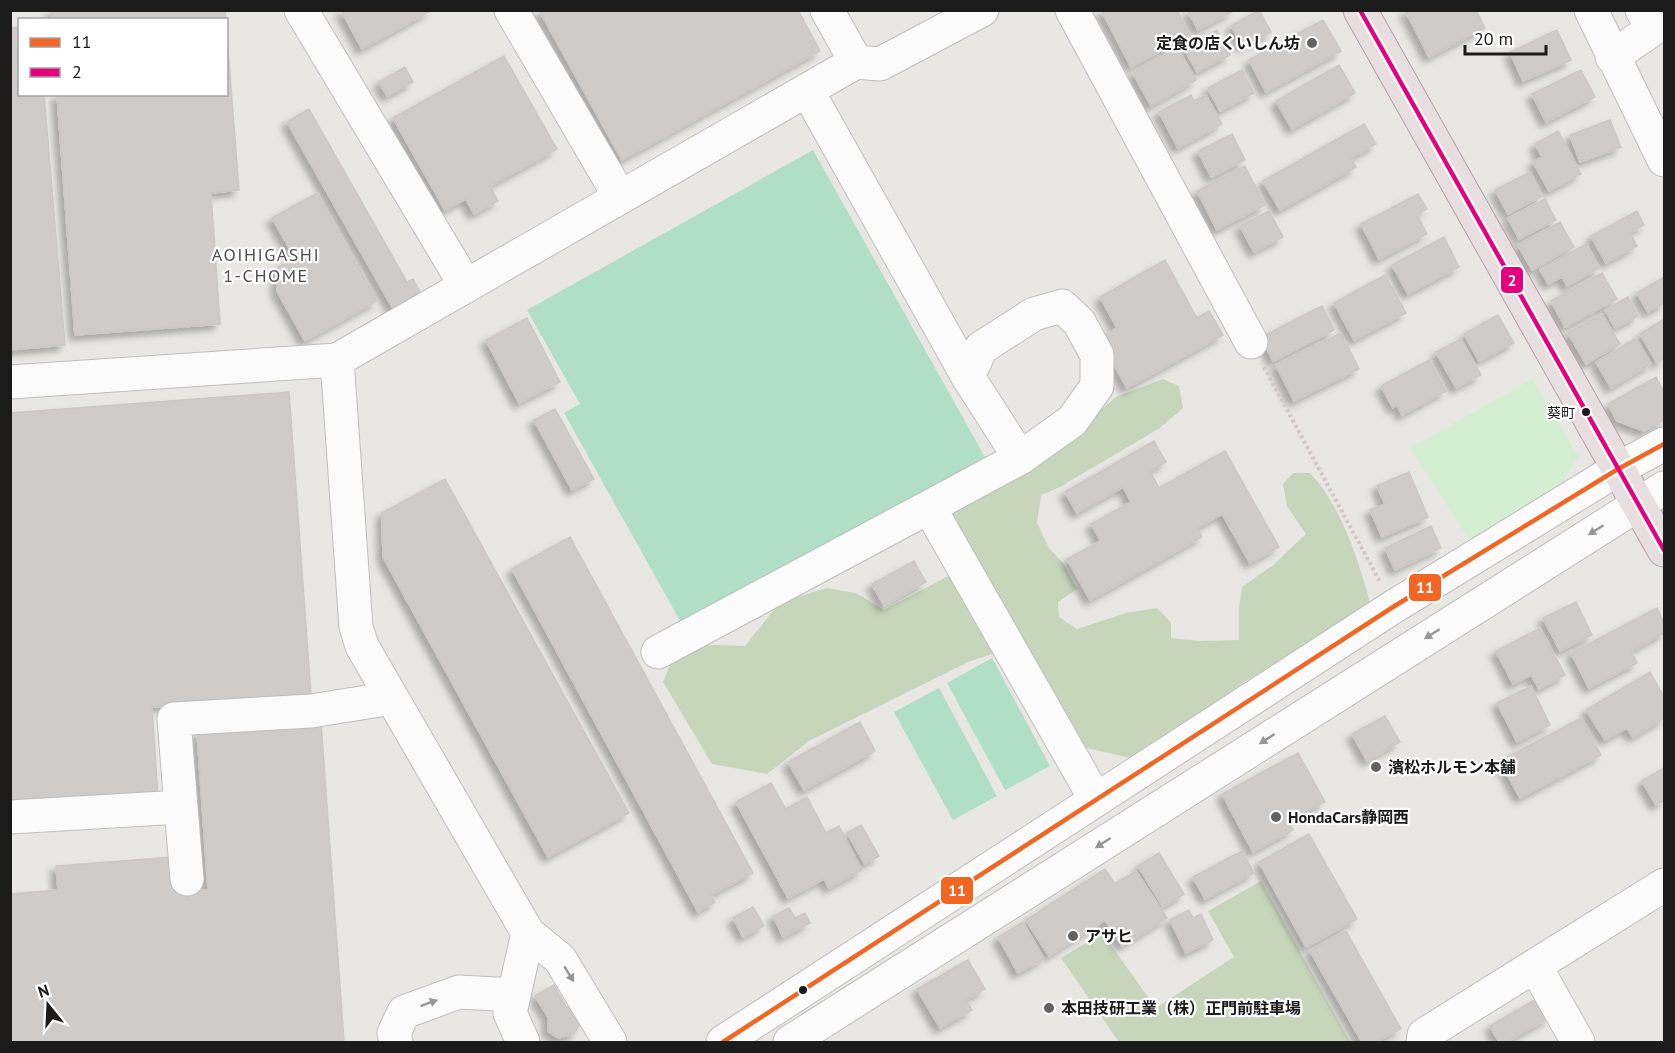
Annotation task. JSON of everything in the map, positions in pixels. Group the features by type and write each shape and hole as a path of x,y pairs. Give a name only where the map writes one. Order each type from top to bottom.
{"highway":[{"path":"1360,10 1618,469 1652,496 1665,550"}],"street":[{"path":"302,10 466,286"},
{"path":"511,10 620,197"},
{"path":"827,10 856,62"},
{"path":"10,382 337,360 856,62 880,64 982,10"},
{"path":"1071,10 1251,342"},
{"path":"1591,10 1612,57 1665,160"},
{"path":"1612,57 1653,23"},
{"path":"807,90 968,377 1020,458"},
{"path":"658,652 1020,458 1072,421 1096,386 1096,355 1079,322 1062,306 1034,314 981,348 968,377"},
{"path":"337,360 356,627 362,646 528,933 560,959 610,1042"},
{"path":"723,1042 1393,607 1618,469 1665,444"},
{"path":"790,1042 1652,496"},
{"path":"929,507 1096,800"},
{"path":"188,879 174,719 311,711 392,698"},
{"path":"10,817 181,807"},
{"path":"1423,1042 1424,1035 1665,885"},
{"path":"524,1042 510,1013 528,933"},
{"path":"1535,966 1578,1042"},
{"path":"396,1042 394,1033 404,1012 459,992 514,995"}],"path":[{"path":"1251,342 1393,607"}],"green space":[{"path":"813,150 985,457 683,626 564,413 580,404 527,310"},
{"path":"1163,379 1179,386 1183,408 1160,428 1060,487 1041,495 1037,523 1049,548 1063,563 1077,589 1058,602 1059,617 1077,629 1126,613 1157,608 1171,622 1171,638 1200,641 1239,640 1242,587 1273,565 1306,534 1287,506 1283,484 1293,473 1310,473 1331,502 1348,534 1370,603 1313,641 1246,681 1136,759 1086,748 947,507 1095,415 1116,397"},
{"path":"1532,379 1578,456 1559,488 1471,542 1410,448"},
{"path":"950,575 995,653 968,662 809,741 767,774 712,764 663,682 672,660 685,644 745,646 780,602 826,588 856,593 884,610"},
{"path":"992,658 1050,766 1005,790 947,683"},
{"path":"939,688 997,796 953,820 894,712"},
{"path":"1261,881 1350,1042 1119,1042 1061,958 1102,933 1156,1008 1234,957 1208,911"}],"building":[{"path":"51,10 225,10 226,18 51,18"},
{"path":"341,10 432,10 362,49"},
{"path":"539,10 798,10 820,51 622,160"},
{"path":"1101,10 1177,10 1190,35 1131,67"},
{"path":"1187,10 1235,10 1198,30"},
{"path":"1259,10 1271,32 1243,47 1231,26"},
{"path":"1405,10 1476,10 1485,28 1429,57"},
{"path":"1323,20 1341,51 1266,92 1249,60"},
{"path":"18,27 18,96 44,96 65,345 10,350 10,28"},
{"path":"1217,30 1230,55 1197,72 1184,48"},
{"path":"1557,30 1571,60 1523,81 1510,52"},
{"path":"1178,48 1196,80 1151,106 1133,73"},
{"path":"228,50 239,190 211,193 220,324 75,335 57,96 228,96"},
{"path":"504,56 557,149 490,186 498,201 474,214 466,199 445,210 393,118"},
{"path":"1339,65 1355,93 1292,129 1276,101"},
{"path":"405,67 413,82 387,96 379,82"},
{"path":"1242,70 1254,93 1220,111 1208,88"},
{"path":"1581,70 1595,97 1546,122 1532,94"},
{"path":"1191,95 1194,101 1206,95 1222,124 1178,148 1159,112"},
{"path":"309,109 407,282 413,279 425,301 397,316 287,122"},
{"path":"1610,120 1621,147 1580,162 1570,135"},
{"path":"1364,124 1376,144 1351,158 1356,167 1280,210 1263,181"},
{"path":"1558,131 1581,174 1549,191 1533,162 1542,157 1535,144"},
{"path":"1232,134 1245,160 1211,177 1198,151"},
{"path":"1245,166 1265,205 1217,230 1197,191"},
{"path":"1530,172 1542,196 1508,214 1495,190"},
{"path":"317,193 377,301 305,341 277,291 277,268 295,258 272,218"},
{"path":"1418,194 1427,209 1417,214 1427,234 1379,259 1361,224"},
{"path":"1545,199 1556,220 1519,239 1508,218"},
{"path":"1269,211 1283,237 1254,252 1240,226"},
{"path":"1637,211 1644,225 1630,233 1637,246 1606,263 1591,236"},
{"path":"1560,222 1574,247 1532,270 1518,245"},
{"path":"1444,237 1459,267 1408,294 1392,265"},
{"path":"1586,244 1599,268 1567,286 1562,277 1548,284 1540,269"},
{"path":"1165,260 1197,318 1209,311 1223,335 1127,388 1099,338 1117,328 1100,297"},
{"path":"1602,273 1617,299 1565,327 1551,301"},
{"path":"1385,275 1406,313 1354,340 1334,303"},
{"path":"1664,277 1664,303 1648,312 1637,293"},
{"path":"1628,297 1638,316 1615,328 1605,310"},
{"path":"1322,306 1334,330 1273,361 1261,337"},
{"path":"1602,314 1620,344 1586,364 1568,333"},
{"path":"1498,315 1514,343 1479,361 1464,334"},
{"path":"527,318 560,382 519,403 486,340"},
{"path":"1664,319 1664,358 1657,363 1640,334"},
{"path":"1341,333 1359,369 1294,401 1276,365"},
{"path":"1636,338 1651,364 1611,388 1596,362"},
{"path":"1461,339 1481,375 1456,388 1436,352"},
{"path":"1429,360 1446,391 1402,415 1397,405 1393,408 1381,386"},
{"path":"1656,377 1664,392 1664,420 1644,431 1617,421 1608,404"},
{"path":"289,392 311,695 152,707 158,797 10,809 10,413"},
{"path":"555,409 594,479 572,490 534,420"},
{"path":"1154,441 1166,462 1150,471 1159,488 1225,451 1279,547 1250,563 1222,514 1197,528 1202,537 1090,600 1067,559 1101,541 1091,524 1131,502 1123,487 1077,513 1065,492"},
{"path":"1409,472 1428,517 1382,537 1370,510 1385,504 1377,486"},
{"path":"445,479 629,813 548,857 383,557 382,513"},
{"path":"1431,526 1441,548 1395,570 1385,548"},
{"path":"570,537 753,873 711,895 715,902 698,912 512,569"},
{"path":"914,561 926,582 884,606 872,584"},
{"path":"1576,602 1592,635 1560,651 1543,618"},
{"path":"1657,608 1664,623 1664,633 1631,651 1637,663 1589,688 1571,653"},
{"path":"1540,628 1565,675 1539,689 1531,675 1513,684 1496,651"},
{"path":"1650,672 1664,697 1664,718 1633,737 1627,728 1605,740 1586,710"},
{"path":"1531,686 1550,725 1517,742 1497,703"},
{"path":"1385,716 1400,742 1367,761 1352,734"},
{"path":"1581,718 1601,755 1520,798 1500,761"},
{"path":"860,722 875,751 804,790 788,762"},
{"path":"321,723 344,1042 10,1042 10,894 58,890 56,866 173,857 176,892 208,890 197,732"},
{"path":"1298,753 1325,802 1288,821 1293,830 1253,852 1222,794"},
{"path":"1664,768 1664,800 1656,805 1642,781"},
{"path":"771,783 786,809 807,797 826,833 839,826 862,870 829,888 824,879 788,898 736,802"},
{"path":"861,825 879,856 865,864 847,833"},
{"path":"1309,834 1357,919 1306,947 1259,862"},
{"path":"1242,851 1254,873 1205,899 1193,877"},
{"path":"1159,853 1184,894 1163,907 1138,866"},
{"path":"1105,869 1115,884 1136,871 1167,918 1122,946 1105,920 1049,956 1026,920"},
{"path":"753,907 764,926 743,937 733,918"},
{"path":"789,908 795,918 805,913 810,923 783,937 773,916"},
{"path":"1189,910 1193,918 1201,914 1213,940 1186,953 1170,920"},
{"path":"1023,922 1044,959 1018,973 998,937"},
{"path":"1346,931 1401,1029 1376,1042 1362,1042 1310,951"},
{"path":"968,960 985,989 966,1000 972,1010 940,1028 917,989"},
{"path":"554,985 566,1006 574,1011 580,1024 574,1034 558,1038 548,1031 548,1017 535,996"},
{"path":"1538,998 1549,1018 1507,1042 1499,1042 1490,1026"}],"transit line":[{"name":"2","path":"1360,10 1664,550"},
{"name":"11","path":"723,1042 1393,607 1618,469 1664,444"}],"place":[{"name":"定食の店くいしん坊","path":"1312,43"},
{"name":"葵町","path":"1586,412"},
{"name":"濱松ホルモン本舗","path":"1376,767"},
{"name":"HondaCars静岡西","path":"1276,817"},
{"name":"アサヒ","path":"1073,936"},
{"name":"本田技研工業（株）正門前駐車場","path":"1049,1008"}],"district":[{"name":"AOIHIGASHI 1-CHOME","path":"266,265"}]}
